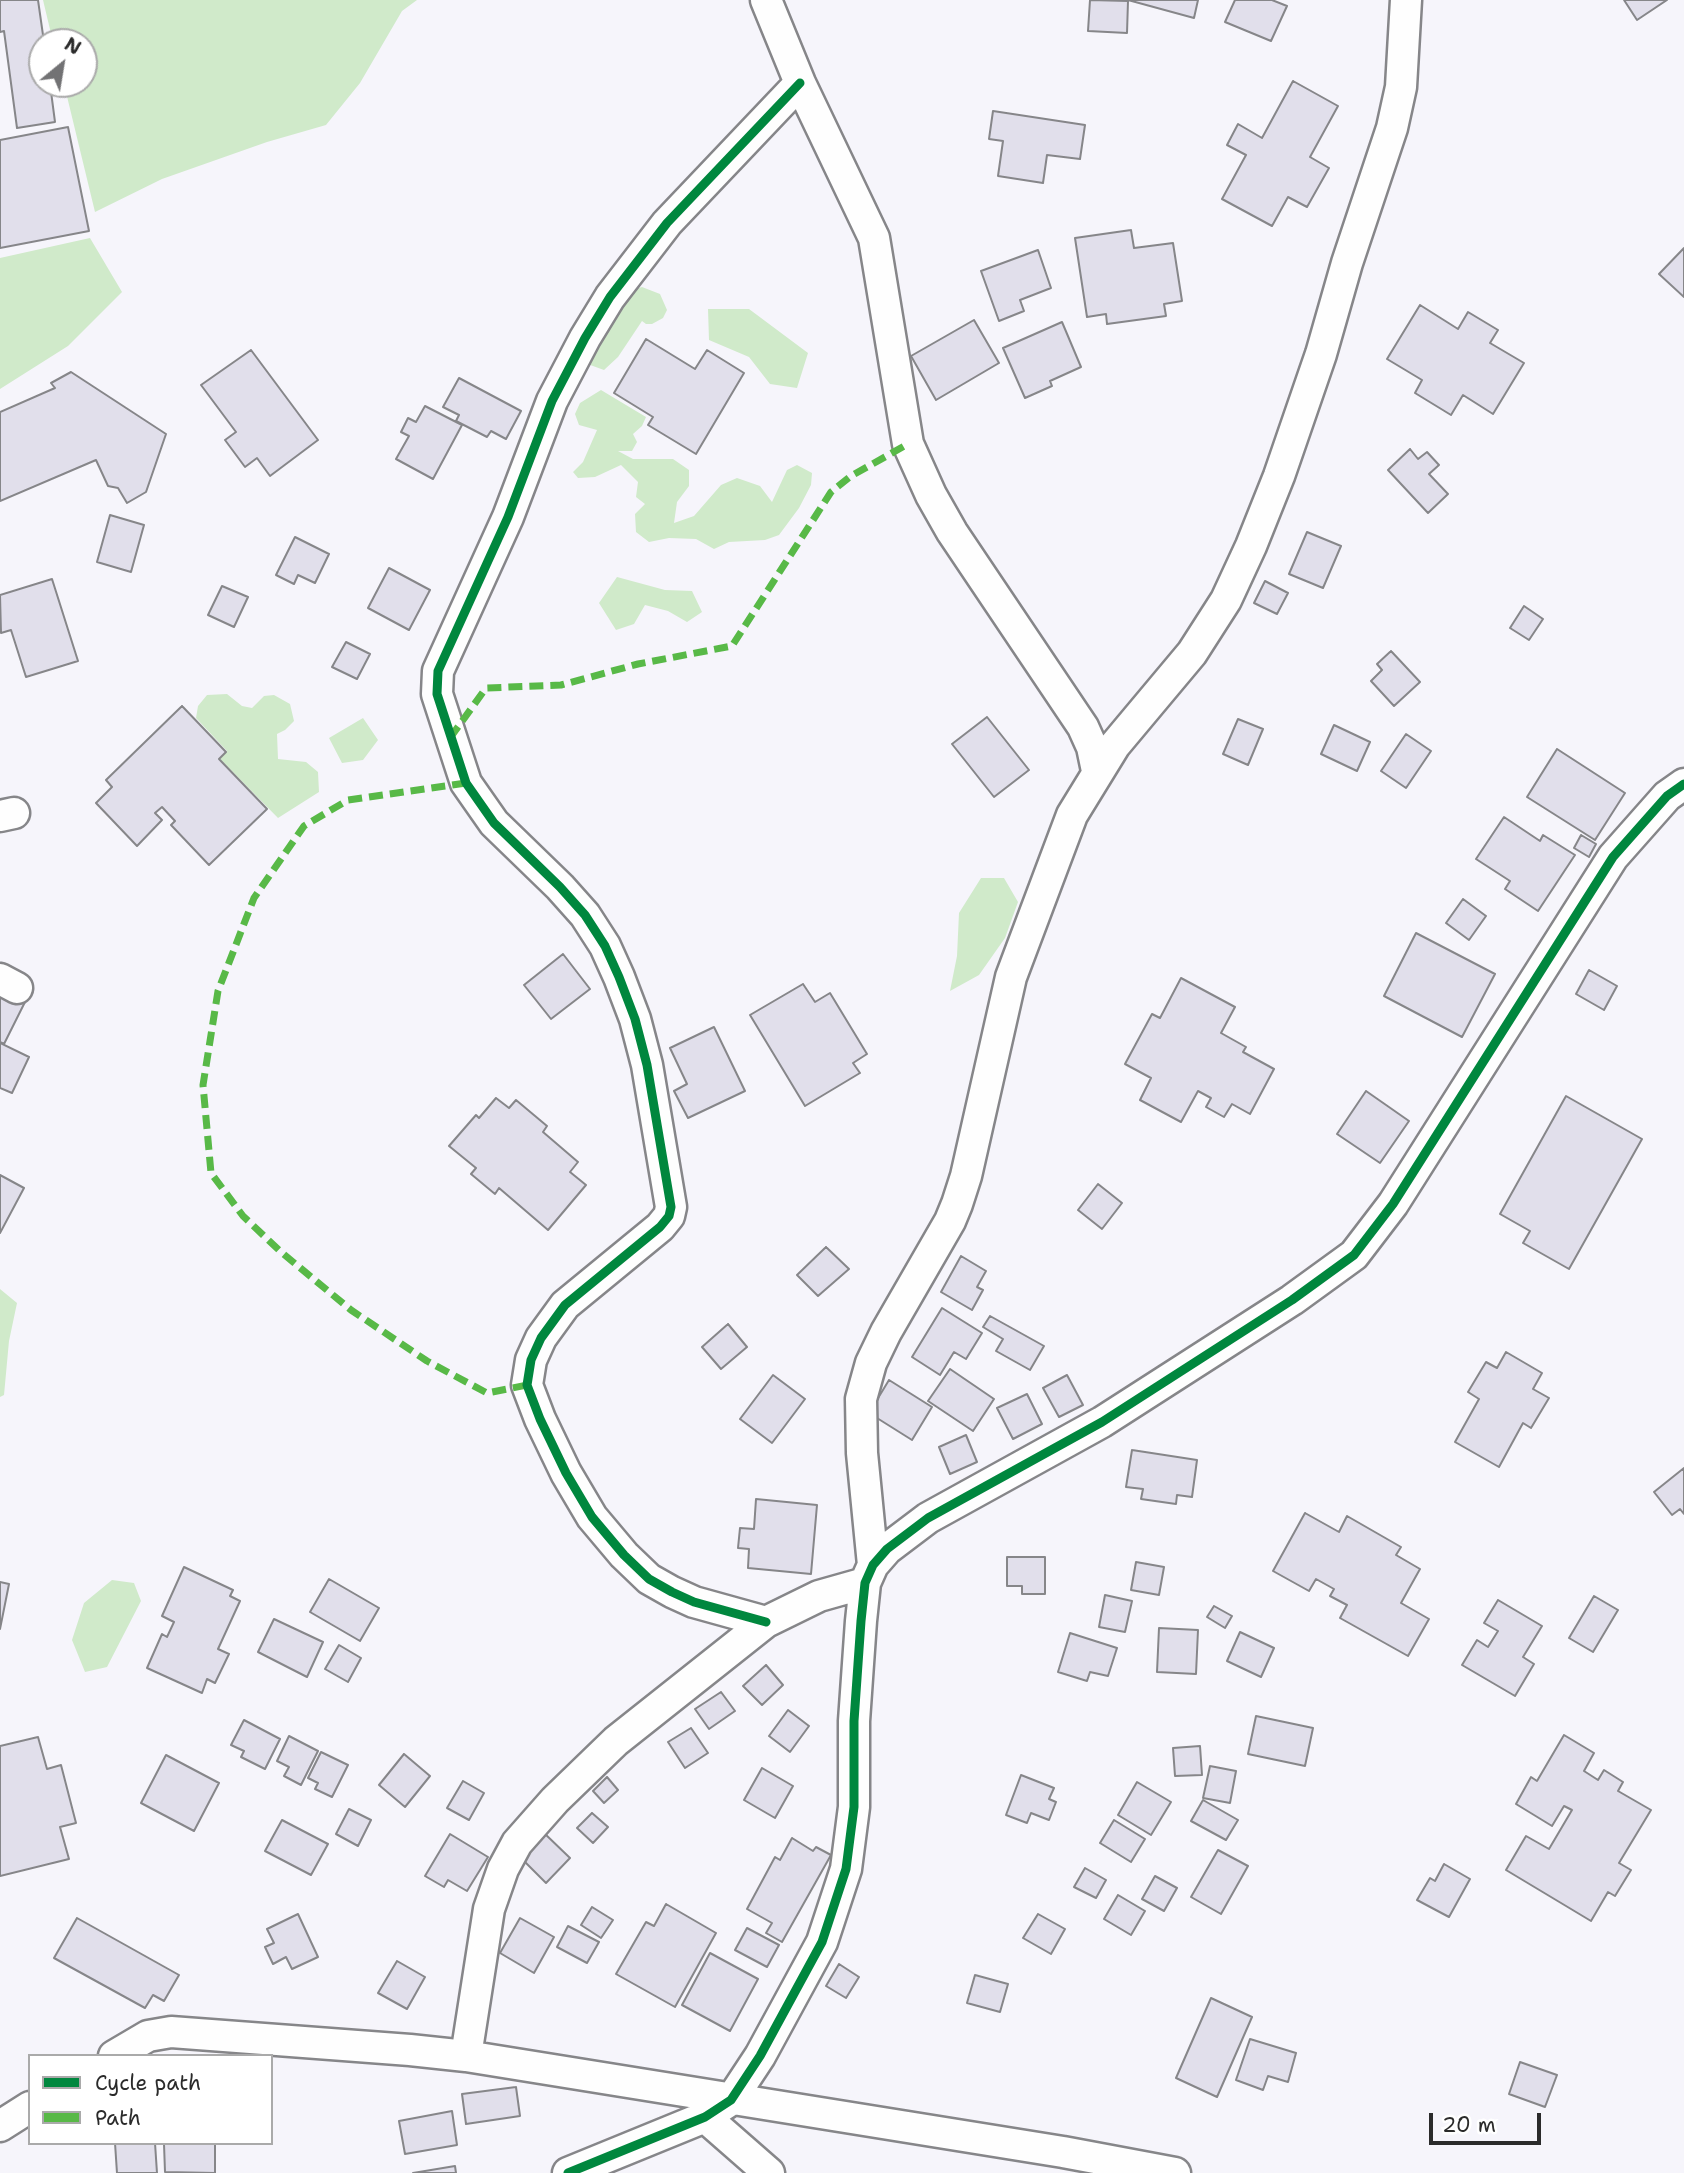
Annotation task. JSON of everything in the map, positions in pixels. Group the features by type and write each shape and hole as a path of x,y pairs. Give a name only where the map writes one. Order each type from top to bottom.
{"street":[{"path":"766,0 800,83 874,238 908,444 952,532 1083,727 1092,747 1097,771"},
{"path":"568,2173 705,2117 731,2100 760,2056 822,1942 846,1869 854,1807 854,1721 869,1574 861,1399 871,1363 957,1204 966,1176 1011,977 1072,815 1115,745 1192,653 1226,600 1279,476 1321,354 1347,262 1391,128 1401,87 1406,0"},
{"path":"766,1622 694,1602 672,1592 649,1579 624,1555 592,1517 566,1473 527,1385 531,1360 541,1338 565,1305 660,1227 669,1216 671,1207 648,1065 620,977 605,946 585,915 494,823 466,783 437,694 438,671 508,517 552,401 585,338 610,298 667,223 800,83"},
{"path":"466,2056 489,1909 503,1869 517,1843 555,1800 616,1741 766,1622 869,1574 887,1549 928,1518 1102,1422 1292,1300 1354,1255 1393,1204 1613,857 1667,796 1684,784"},
{"path":"117,2054 148,2036 171,2032 466,2056 1049,2149 1175,2173"},
{"path":"0,2126 28,2108"},
{"path":"705,2117 769,2173"}],"green space":[{"path":"43,0 417,0 402,11 360,83 326,125 267,142 162,179 95,212 67,98 98,98 98,28 50,28"},
{"path":"90,238 122,292 68,346 0,389 0,258"},
{"path":"642,287 660,294 667,310 663,318 652,324 642,321 618,357 604,370 582,362 632,290"},
{"path":"708,309 749,309 808,353 797,388 770,384 749,357 709,340"},
{"path":"601,390 646,417 642,426 633,434 637,442 632,451 618,451 633,459 673,459 689,470 689,486 677,502 674,523 694,516 721,485 737,478 760,486 772,502 787,470 797,465 812,473 811,485 799,508 779,535 765,540 729,542 714,549 696,539 669,538 649,542 636,532 635,514 645,504 636,497 638,482 621,465 595,477 578,478 573,472 583,462 597,430 579,425 575,414 580,403"},
{"path":"617,577 665,590 692,591 702,612 687,622 668,611 645,605 634,624 616,630 599,603"},
{"path":"227,694 242,706 252,708 264,696 274,695 290,704 294,721 277,734 278,759 306,762 318,772 319,792 278,818 220,759 227,751 196,718 198,706 207,695"},
{"path":"363,718 378,740 363,760 342,763 329,738"},
{"path":"981,878 1004,878 1018,902 1005,938 979,975 950,991 957,956 959,913"},
{"path":"0,1289 17,1303 9,1341 4,1395 0,1397"},
{"path":"112,1580 134,1583 141,1601 107,1667 85,1672 72,1640 84,1603"}],"building":[{"path":"0,0 38,0 42,28 28,28 28,98 52,98 55,122 17,128 4,31 0,32"},
{"path":"1090,0 1128,1 1127,33 1088,31"},
{"path":"1128,0 1198,0 1194,18"},
{"path":"1235,0 1272,0 1287,6 1271,41 1225,22"},
{"path":"1624,0 1667,0 1637,20"},
{"path":"1293,81 1338,106 1310,157 1329,168 1307,207 1288,197 1272,226 1222,199 1246,155 1227,145 1238,124 1262,138"},
{"path":"993,111 1085,125 1080,159 1047,155 1043,183 998,176 1003,141 989,139"},
{"path":"68,127 89,231 0,248 0,140"},
{"path":"1131,230 1134,248 1173,243 1182,301 1164,304 1166,316 1107,324 1106,314 1087,317 1075,238"},
{"path":"1684,248 1684,297 1659,274"},
{"path":"1038,250 1051,288 1020,300 1024,311 999,321 981,271"},
{"path":"1420,305 1458,329 1468,312 1498,330 1490,343 1524,363 1493,414 1463,395 1451,415 1415,393 1422,380 1387,359"},
{"path":"974,320 999,363 936,400 911,356"},
{"path":"1062,322 1081,367 1050,381 1052,386 1025,398 1003,348"},
{"path":"646,339 695,369 707,350 744,373 696,454 648,425 653,417 614,393"},
{"path":"251,350 318,440 270,476 257,458 245,467 225,440 236,432 201,385"},
{"path":"71,372 166,434 146,492 127,503 118,488 108,486 96,460 0,501 0,412 55,388 51,383"},
{"path":"459,378 521,411 506,439 491,431 487,437 456,421 459,415 443,407"},
{"path":"425,406 462,425 433,479 396,459 409,436 401,432 408,418 416,422"},
{"path":"1410,449 1418,459 1427,452 1439,465 1429,474 1448,494 1428,513 1388,470"},
{"path":"110,515 144,525 131,572 97,562"},
{"path":"1307,532 1341,546 1323,588 1289,574"},
{"path":"295,537 329,554 315,583 298,575 294,584 276,575"},
{"path":"389,568 430,590 409,630 368,608"},
{"path":"52,579 78,661 26,677 11,630 1,633 0,595"},
{"path":"1265,581 1288,593 1277,614 1254,603"},
{"path":"222,586 248,597 234,627 208,615"},
{"path":"1524,606 1543,619 1529,640 1510,628"},
{"path":"346,642 370,654 357,679 332,667"},
{"path":"1391,651 1420,682 1394,706 1371,681 1382,670 1377,664"},
{"path":"182,706 226,752 219,759 267,809 209,865 171,825 175,821 162,807 155,813 162,820 137,846 96,803 112,787 106,780"},
{"path":"987,717 1029,770 994,797 952,744"},
{"path":"1238,719 1263,729 1248,765 1223,754"},
{"path":"1334,725 1370,742 1357,771 1321,754"},
{"path":"1406,734 1431,751 1406,788 1381,771"},
{"path":"1557,749 1625,793 1595,840 1527,797"},
{"path":"1504,817 1540,841 1543,835 1575,855 1538,911 1505,889 1510,881 1476,859"},
{"path":"1581,835 1596,844 1589,857 1574,848"},
{"path":"1463,899 1486,916 1469,940 1446,923"},
{"path":"1416,933 1495,974 1462,1037 1384,996"},
{"path":"563,954 590,989 551,1019 524,985"},
{"path":"1589,970 1617,986 1604,1010 1576,994"},
{"path":"1181,978 1235,1007 1221,1033 1246,1047 1243,1052 1274,1069 1250,1114 1232,1104 1224,1117 1206,1107 1211,1098 1198,1091 1181,1122 1140,1100 1151,1078 1125,1064 1152,1014 1160,1018"},
{"path":"0,984 27,998 4,1044 0,1042"},
{"path":"803,984 815,1002 830,993 867,1054 853,1063 860,1073 805,1106 750,1015"},
{"path":"714,1027 745,1091 688,1118 674,1091 687,1084 670,1048"},
{"path":"0,1043 29,1057 12,1093 0,1088"},
{"path":"1366,1091 1409,1121 1380,1163 1337,1134"},
{"path":"1566,1096 1642,1139 1569,1269 1523,1243 1530,1231 1500,1214"},
{"path":"496,1098 509,1108 516,1100 547,1126 543,1132 578,1162 570,1172 586,1185 548,1230 499,1188 495,1194 471,1174 476,1168 449,1146 476,1115 479,1118"},
{"path":"0,1175 24,1188 0,1233"},
{"path":"1098,1184 1122,1203 1102,1229 1078,1210"},
{"path":"826,1247 849,1269 818,1296 797,1275"},
{"path":"961,1256 986,1271 977,1287 983,1290 972,1310 941,1292"},
{"path":"942,1308 982,1333 966,1359 954,1352 940,1375 912,1357"},
{"path":"990,1316 1044,1346 1030,1370 996,1351 1003,1339 983,1327"},
{"path":"728,1324 747,1347 721,1369 702,1347"},
{"path":"1506,1352 1542,1373 1533,1389 1549,1398 1531,1428 1523,1423 1499,1467 1455,1442 1479,1399 1468,1392 1486,1362 1497,1368"},
{"path":"950,1369 994,1399 973,1431 928,1401"},
{"path":"773,1375 805,1399 772,1443 740,1419"},
{"path":"1067,1375 1083,1405 1059,1417 1043,1388"},
{"path":"889,1380 932,1407 912,1440 869,1413"},
{"path":"1027,1394 1042,1424 1013,1439 997,1408"},
{"path":"966,1435 977,1462 950,1474 939,1447"},
{"path":"1132,1450 1197,1460 1192,1497 1177,1495 1176,1504 1141,1499 1143,1489 1126,1487"},
{"path":"1684,1468 1684,1514 1680,1509 1672,1515 1654,1492"},
{"path":"756,1499 817,1505 811,1574 748,1568 749,1549 738,1548 740,1528 754,1529"},
{"path":"1305,1513 1339,1532 1347,1516 1401,1547 1396,1555 1420,1569 1401,1603 1429,1619 1408,1656 1340,1618 1347,1605 1330,1596 1334,1589 1316,1579 1309,1591 1273,1571"},
{"path":"1007,1557 1045,1557 1045,1594 1022,1594 1022,1586 1007,1586"},
{"path":"1136,1562 1164,1567 1159,1595 1131,1590"},
{"path":"184,1567 233,1590 230,1596 240,1601 218,1649 229,1654 215,1683 207,1679 202,1693 147,1668 162,1634 167,1637 174,1622 162,1616"},
{"path":"329,1579 379,1608 360,1641 310,1612"},
{"path":"0,1582 9,1584 0,1629"},
{"path":"1105,1595 1132,1601 1125,1632 1099,1627"},
{"path":"1594,1596 1618,1610 1593,1652 1569,1638"},
{"path":"1498,1600 1542,1626 1523,1657 1534,1664 1515,1696 1462,1665 1477,1640 1488,1647 1498,1631 1484,1623"},
{"path":"1214,1606 1232,1616 1225,1628 1207,1617"},
{"path":"274,1619 323,1642 307,1677 258,1652"},
{"path":"1159,1628 1198,1630 1196,1674 1157,1672"},
{"path":"1240,1632 1274,1648 1261,1677 1227,1661"},
{"path":"1070,1633 1117,1648 1108,1676 1090,1672 1087,1681 1058,1672"},
{"path":"339,1645 361,1658 348,1682 325,1669"},
{"path":"766,1665 783,1685 762,1705 743,1686"},
{"path":"721,1692 735,1711 709,1729 695,1709"},
{"path":"788,1710 809,1726 790,1752 769,1736"},
{"path":"1256,1716 1313,1728 1305,1766 1248,1754"},
{"path":"244,1720 280,1739 265,1769 241,1757 244,1751 231,1745"},
{"path":"691,1728 708,1753 685,1768 668,1742"},
{"path":"1564,1735 1594,1753 1584,1771 1598,1780 1604,1770 1623,1782 1618,1791 1651,1810 1619,1863 1631,1870 1615,1896 1608,1892 1591,1921 1506,1870 1526,1836 1549,1849 1572,1810 1564,1806 1552,1826 1516,1804 1531,1777 1537,1781"},
{"path":"289,1736 318,1751 301,1785 284,1776 289,1767 277,1761"},
{"path":"38,1737 47,1769 61,1765 76,1823 60,1827 69,1859 0,1876 0,1746"},
{"path":"1200,1746 1202,1775 1175,1776 1173,1748"},
{"path":"321,1752 348,1765 332,1797 315,1789 318,1783 308,1778"},
{"path":"404,1754 430,1776 405,1807 379,1785"},
{"path":"166,1755 219,1783 194,1831 141,1803"},
{"path":"1210,1766 1236,1771 1230,1803 1203,1798"},
{"path":"762,1768 793,1786 775,1818 744,1800"},
{"path":"1021,1775 1054,1788 1049,1799 1056,1802 1049,1820 1031,1813 1027,1823 1006,1815"},
{"path":"607,1777 618,1790 604,1803 593,1791"},
{"path":"463,1781 484,1793 469,1820 447,1808"},
{"path":"1137,1782 1171,1802 1151,1835 1118,1815"},
{"path":"1203,1800 1238,1820 1226,1840 1191,1821"},
{"path":"349,1809 371,1820 358,1846 336,1834"},
{"path":"592,1813 608,1827 593,1843 577,1828"},
{"path":"282,1820 328,1844 311,1875 265,1851"},
{"path":"1114,1820 1145,1839 1131,1862 1100,1843"},
{"path":"543,1832 570,1858 546,1883 519,1856"},
{"path":"450,1834 488,1857 467,1891 448,1880 444,1887 425,1876"},
{"path":"792,1838 813,1851 816,1847 831,1855 782,1942 766,1933 772,1923 747,1909 775,1857 780,1860"},
{"path":"1218,1850 1248,1866 1221,1914 1191,1897"},
{"path":"1444,1864 1470,1879 1449,1917 1417,1900 1430,1878 1435,1881"},
{"path":"1085,1868 1106,1880 1096,1898 1074,1887"},
{"path":"1155,1876 1177,1888 1164,1911 1142,1899"},
{"path":"1118,1895 1145,1911 1131,1935 1104,1919"},
{"path":"666,1904 716,1933 675,2007 616,1974 646,1922 654,1926"},
{"path":"592,1907 613,1920 601,1938 581,1925"},
{"path":"298,1914 318,1957 292,1969 286,1957 273,1964 265,1947 274,1943 267,1929"},
{"path":"1038,1914 1065,1929 1051,1954 1023,1938"},
{"path":"77,1918 179,1975 164,2001 153,1995 145,2008 54,1958"},
{"path":"520,1918 554,1937 534,1973 500,1953"},
{"path":"568,1926 599,1942 587,1963 557,1947"},
{"path":"747,1928 779,1945 767,1967 735,1950"},
{"path":"710,1953 758,1979 730,2031 682,2005"},
{"path":"397,1961 425,1977 407,2009 378,1993"},
{"path":"839,1964 859,1977 846,1998 826,1986"},
{"path":"975,1975 1008,1984 1000,2012 967,2003"},
{"path":"1211,1998 1252,2017 1217,2097 1176,2078"},
{"path":"1250,2039 1296,2053 1288,2082 1268,2076 1263,2090 1236,2080"},
{"path":"1520,2062 1557,2075 1545,2107 1509,2094"},
{"path":"516,2087 520,2116 466,2124 462,2094"},
{"path":"452,2111 457,2145 405,2154 399,2121"},
{"path":"115,2145 155,2145 157,2173 117,2173"},
{"path":"164,2145 215,2145 215,2173 165,2172"},
{"path":"455,2166 456,2173 413,2173"}],"marked path":[{"path":"450,738 486,688 561,685 638,664 732,646 831,492 851,476 908,444"},
{"path":"466,783 348,800 304,826 254,898 218,991 203,1085 211,1173 243,1216 281,1252 351,1310 427,1361 487,1393 527,1385"}],"cycle path":[{"path":"766,1622 694,1602 672,1592 649,1579 624,1555 592,1517 566,1473 527,1385 531,1360 541,1338 565,1305 660,1227 669,1216 671,1207 647,1065 635,1019 605,946 585,915 494,823 466,783 437,694 438,671 508,517 552,401 585,338 610,297 667,223 800,83"},
{"path":"568,2173 705,2117 731,2100 760,2056 822,1942 846,1869 854,1807 854,1721 861,1621 865,1583 873,1565 887,1549 928,1518 1102,1422 1292,1300 1354,1255 1393,1204 1613,857 1667,796 1684,784"}]}
